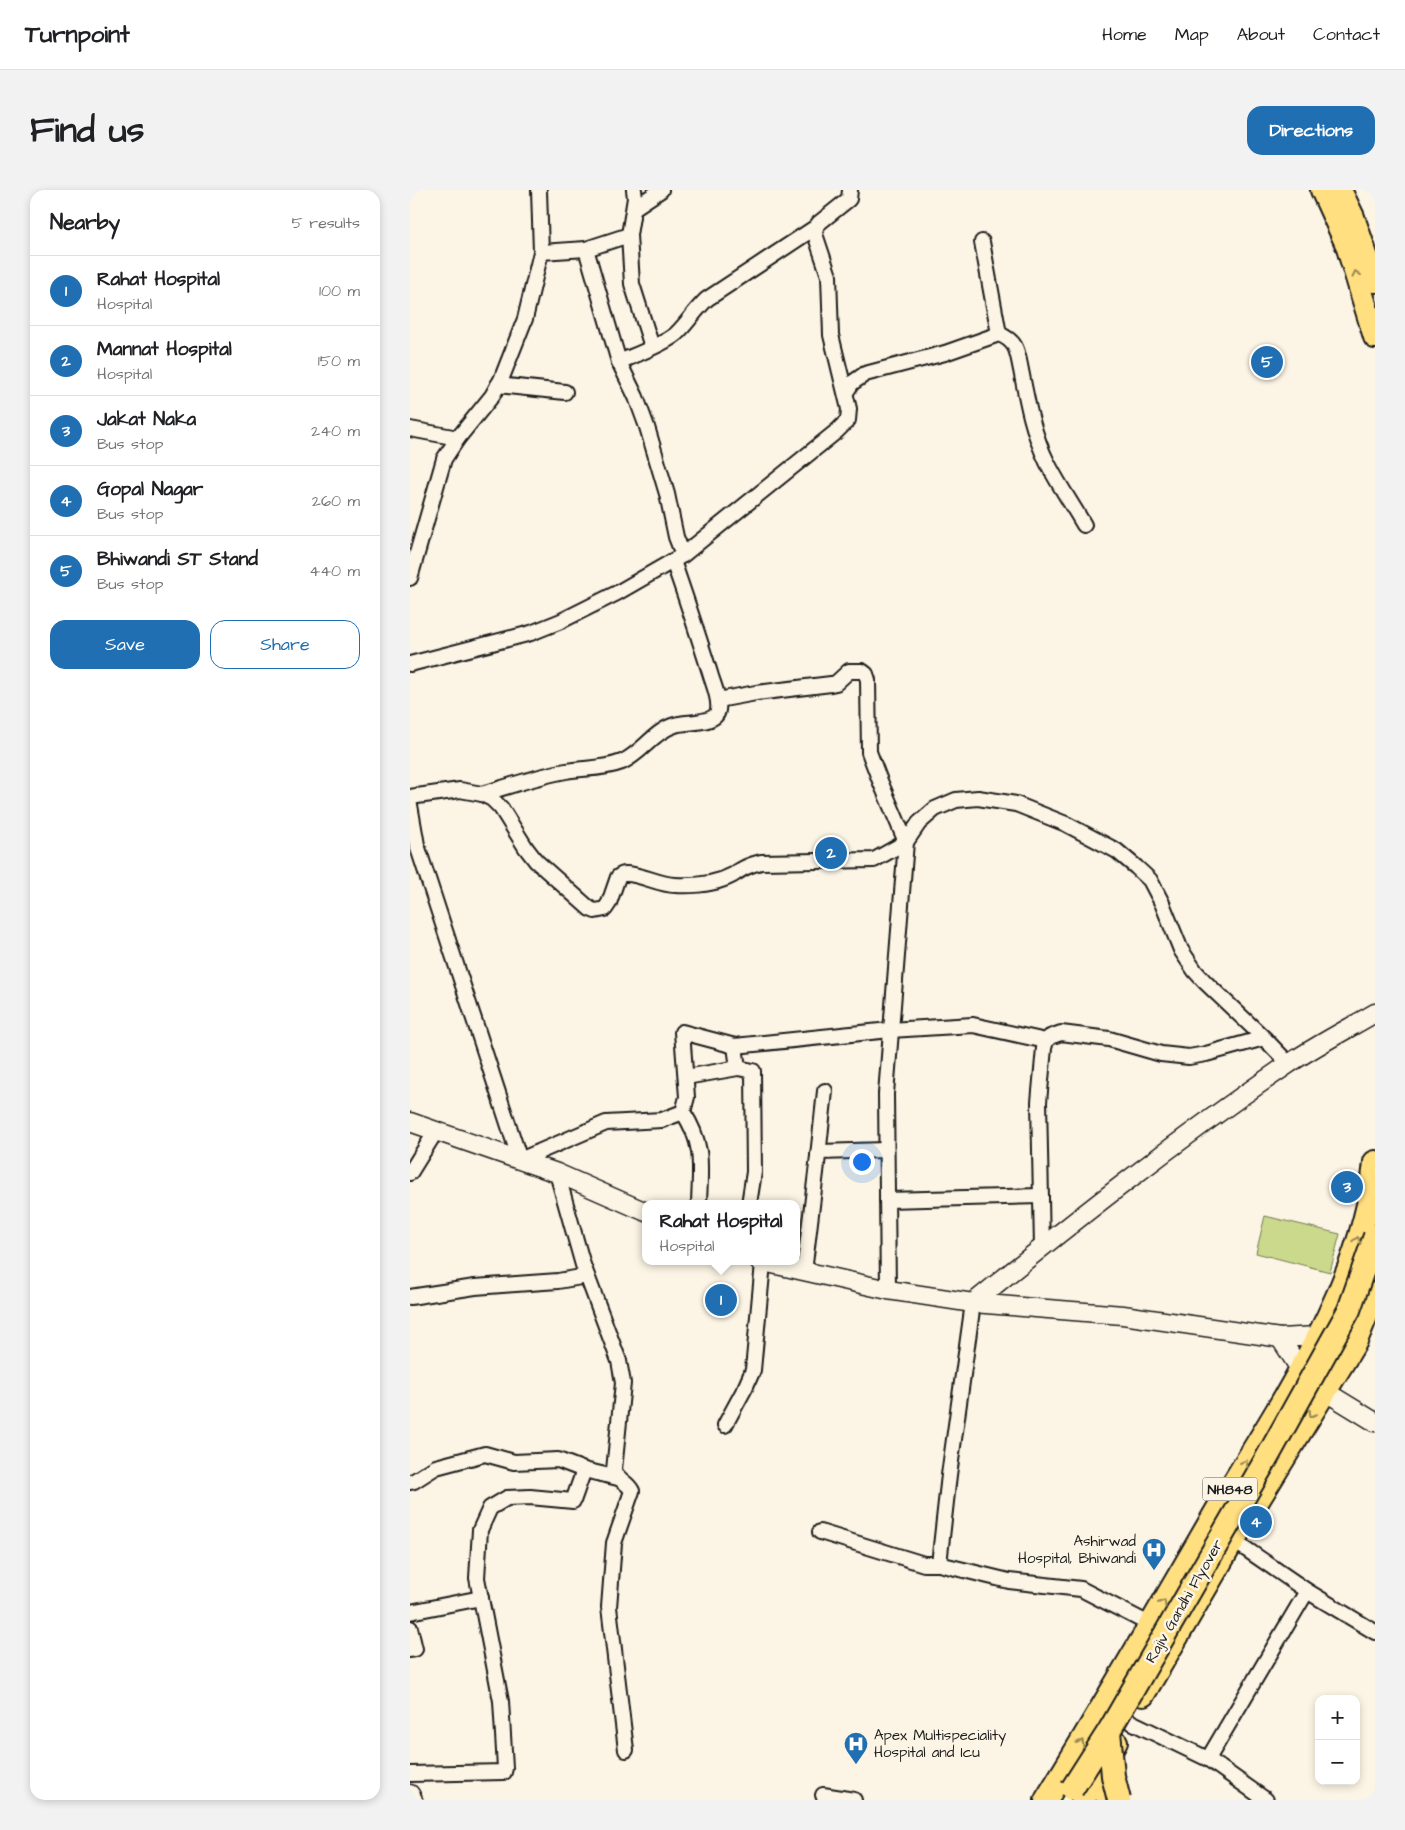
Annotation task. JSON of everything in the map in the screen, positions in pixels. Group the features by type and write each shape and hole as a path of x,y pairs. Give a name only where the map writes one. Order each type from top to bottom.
{"highway":[{"path":"1322,190 1347,244 1375,337"},
{"path":"1340,190 1353,217 1375,282"},
{"path":"1354,190 1375,241"},
{"name":"NH848","path":"1046,1800 1069,1764 1300,1369 1349,1269 1372,1189 1375,1162"},
{"name":"Rajiv Gandhi Flyover","path":"1079,1794 1349,1310 1375,1236"},
{"name":"NH848","path":"1118,1726 1175,1640 1326,1392 1356,1340 1374,1301"},
{"path":"1118,1726 1113,1776 1119,1800"}],"main road":[{"path":"1069,1764 1079,1794 1113,1800"}],"street":[{"path":"410,578 444,459 458,438 492,396 525,319 541,252 539,190"},
{"path":"634,190 634,208 629,235 632,284 652,347"},
{"path":"634,208 661,190"},
{"path":"619,362 668,340 677,333 696,309 707,299 816,227 846,202 854,191"},
{"path":"410,664 532,633 617,593 678,558 837,431 848,420 849,409 846,392 831,335 829,276 817,242 816,227"},
{"path":"541,252 586,249 629,235"},
{"path":"982,242 999,334"},
{"path":"482,794 555,774 608,766 623,761 638,752 666,728 688,722 702,722 715,716 718,711 718,700 678,558 676,536 667,494 647,427 636,397 619,362 586,249"},
{"path":"846,392 852,383 865,374 945,353 999,334 1010,339 1015,345 1030,412 1047,462 1084,525"},
{"path":"498,385 565,392"},
{"path":"410,430 458,438"},
{"path":"718,700 773,690 831,684 849,671 862,671 866,674 869,690 870,752 880,782 906,842 886,1094 888,1290"},
{"path":"410,797 460,790 482,794 492,799 501,808 526,848 536,860 590,909 595,911 605,908 609,903 618,877 622,874 661,884 694,885 712,882 733,874 739,869 761,862 874,860 906,842 919,823 936,809 956,800 978,798 1016,804 1066,824 1118,851 1150,880 1162,903 1181,950 1195,971 1289,1064"},
{"path":"410,805 413,846 520,1160"},
{"path":"939,1564 948,1475 973,1303 1182,1139 1289,1064 1375,1013"},
{"path":"699,1200 701,1155 693,1128 683,1112 687,1097 682,1032 735,1046 890,1030 972,1025 1046,1041"},
{"path":"1042,1247 1039,1102 1041,1064 1046,1041 1050,1037 1061,1033 1082,1035 1109,1039 1161,1054 1189,1057 1264,1038"},
{"path":"735,1046 738,1068"},
{"path":"686,1077 738,1068 753,1071 754,1172 750,1200"},
{"path":"804,1272 825,1091"},
{"path":"520,1160 606,1122 662,1120 683,1112"},
{"path":"410,1122 557,1173 642,1210"},
{"path":"410,1173 436,1131"},
{"path":"818,1156 820,1152 825,1151 886,1150"},
{"path":"557,1173 587,1276 619,1361 622,1383 614,1462 614,1470 618,1478"},
{"path":"887,1200 1041,1196"},
{"path":"725,1425 753,1370 761,1265"},
{"path":"774,1265 888,1290 973,1303 1123,1315 1280,1338 1317,1336 1347,1356"},
{"path":"410,1297 475,1287 558,1281 587,1276"},
{"path":"1339,1292 1374,1301"},
{"path":"1280,1338 1300,1369 1326,1392 1375,1422"},
{"path":"410,1482 436,1467 485,1454 514,1462 558,1460 584,1470 618,1478 629,1486 632,1491 614,1542 609,1607 626,1750"},
{"path":"410,1774 504,1772 506,1768 501,1700 477,1578 480,1530 490,1508 507,1498 530,1497 574,1501 584,1470"},
{"path":"1209,1525 1307,1591 1375,1632"},
{"path":"820,1532 924,1564 939,1564 1009,1581 1081,1589 1151,1624 1175,1640"},
{"path":"1208,1759 1307,1591"},
{"path":"410,1612 481,1598"},
{"path":"410,1628 414,1649 410,1650"},
{"path":"1118,1726 1208,1759 1266,1800"},
{"path":"823,1795 854,1800"}],"green space":[{"path":"1265,1216 1340,1234 1330,1272 1256,1253"}],"place":[{"name":"Bhiwandi ST Stand","path":"1267,362"},
{"name":"Mannat Hospital","path":"831,853"},
{"name":"Jakat Naka","path":"1347,1187"},
{"name":"Rahat Hospital","path":"721,1300"},
{"name":"Gopal Nagar","path":"1256,1522"},
{"name":"Ashirwad Hospital, Bhiwandi","path":"1154,1571"},
{"name":"Apex Multispeciality Hospital and Icu","path":"856,1765"}]}
